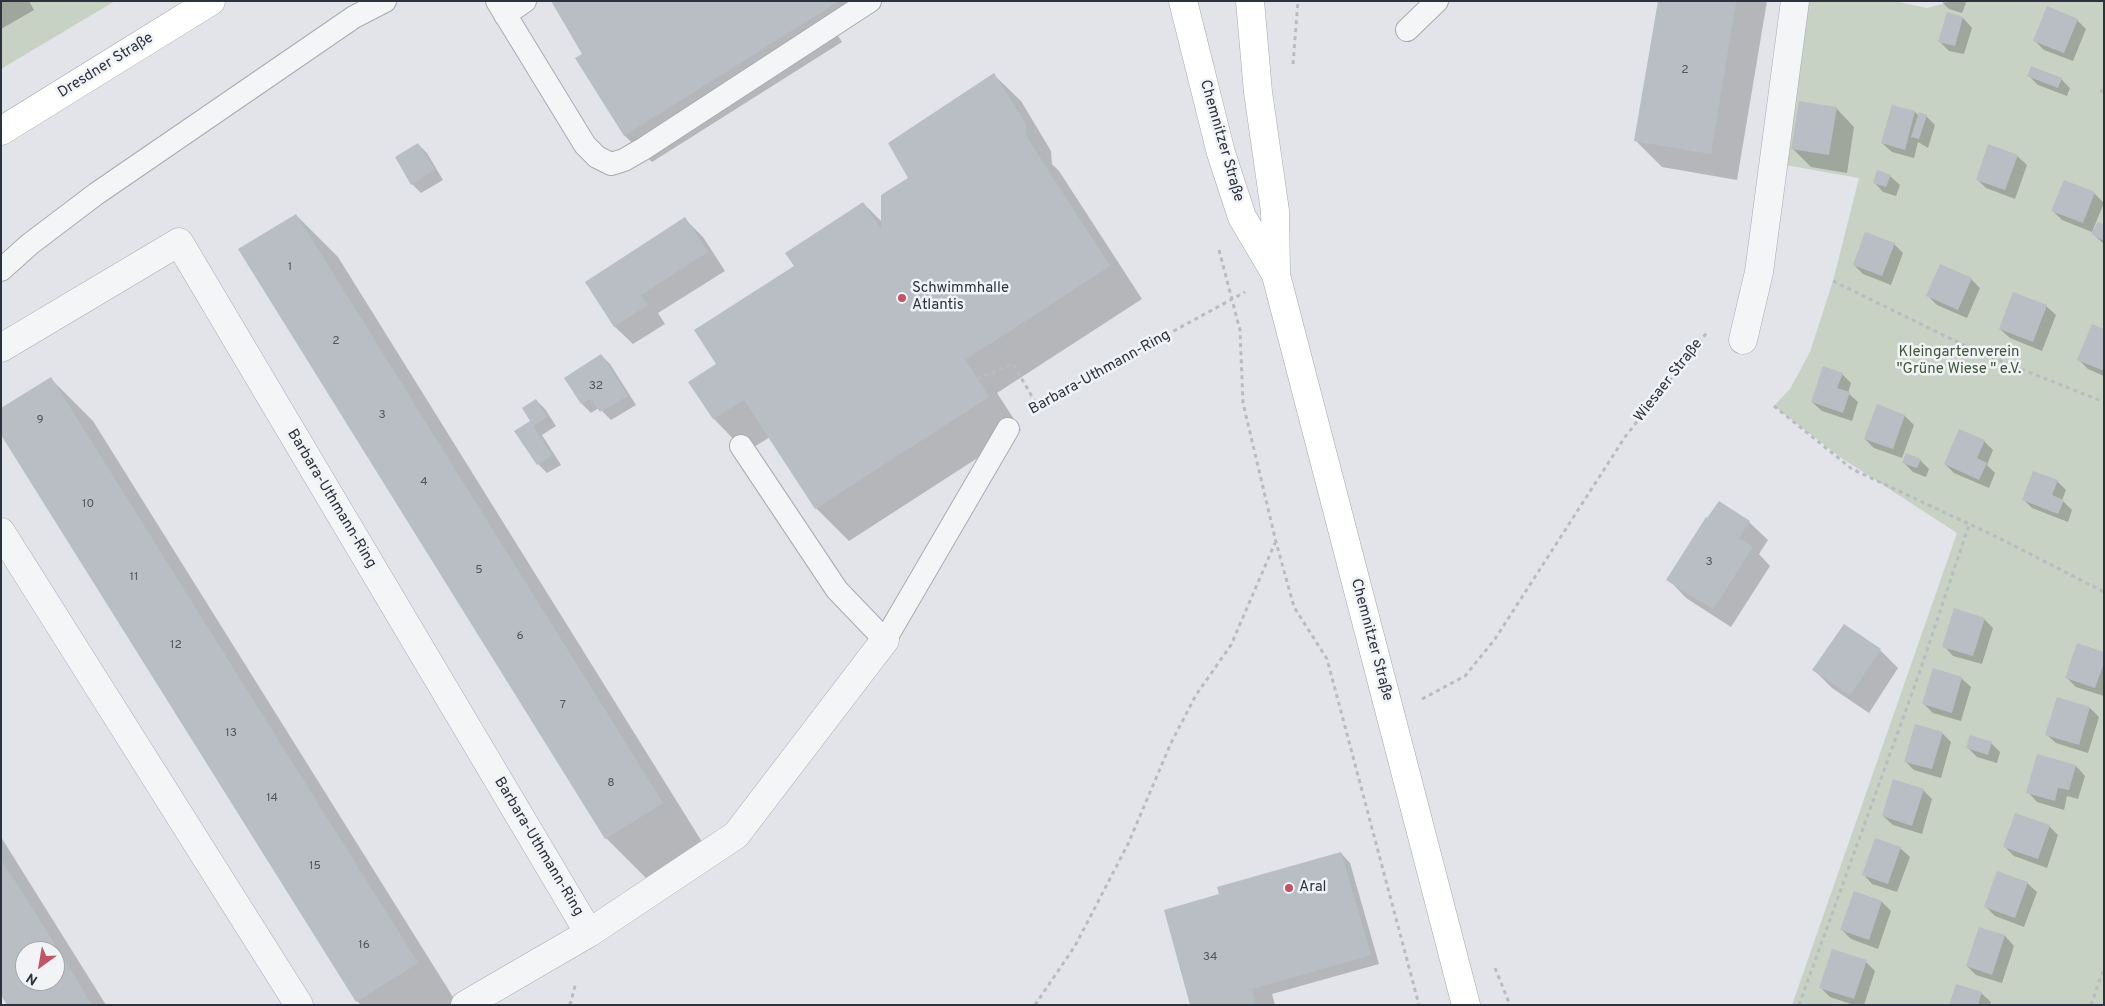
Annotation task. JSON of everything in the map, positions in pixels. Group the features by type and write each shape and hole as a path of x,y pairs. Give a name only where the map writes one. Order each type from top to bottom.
{"main road":[{"name":"Dresdner Straße","path":"1,131 211,1"},
{"name":"Chemnitzer Straße","path":"1183,1 1221,152 1242,216 1276,275"},
{"name":"Chemnitzer Straße","path":"1250,1 1258,92 1275,211 1276,275 1466,1005"}],"street":[{"path":"1743,340 1759,272 1795,1"},
{"name":"Barbara-Uthmann-Ring","path":"1,348 179,242 589,933"},
{"path":"1,532 298,1005"},
{"name":"Barbara-Uthmann-Ring","path":"465,1005 589,933 736,835 885,640"}],"lane":[{"path":"1,270 30,244 96,194 354,17 385,1"},
{"path":"525,1 501,8 585,145 597,157 611,164 624,160 643,149 870,1"},
{"path":"1407,30 1436,1"},
{"name":"Barbara-Uthmann-Ring","path":"885,640 1008,429"},
{"path":"741,446 837,590 885,640"}],"path":[{"path":"1216,241 1240,330 1243,403 1276,542 1294,607 1327,659 1419,1005"},
{"name":"Barbara-Uthmann-Ring","path":"1008,429 1037,405 1107,369 1276,275"},
{"path":"1833,281 1978,352 2104,402"},
{"name":"Wiesaer Straße","path":"1391,716 1465,676 1495,639 1625,437 1710,328 1743,340"},
{"path":"977,379 1013,364 1037,405"},
{"path":"1774,406 1852,469 2104,592"},
{"path":"1798,1005 1920,671 1969,525"},
{"path":"1036,1005 1075,946 1128,844 1171,743 1196,695 1231,645 1276,542"},
{"path":"2091,1005 2104,968"}],"green space":[{"path":"1,1 115,1 1,69"},
{"name":"Kleingartenverein \"Grüne Wiese \" e.V.","path":"1807,1 1894,1 1927,8 1953,1 2104,1 2104,1005 1792,1005 1957,533 1840,457 1774,406 1790,389 1810,352 1833,281 1859,178 1774,163"}],"building":[{"path":"551,1 839,1 624,136 575,58 582,54"},
{"path":"1658,1 1736,1 1711,154 1634,141"},
{"path":"2047,6 2078,19 2064,53 2033,41"},
{"path":"1947,12 1963,17 1955,46 1938,42"},
{"path":"2031,66 2062,78 2058,88 2027,76"},
{"name":"Schwimmhalle Atlantis","path":"994,73 1026,124 1026,136 1110,266 965,360 989,397 815,509 744,400 713,419 688,382 716,364 694,330 794,266 785,253 863,202 881,229 881,195 908,178 888,143"},
{"path":"1799,101 1837,107 1829,155 1791,149"},
{"path":"1892,105 1915,111 1905,150 1881,143"},
{"path":"1919,112 1927,115 1919,139 1911,137"},
{"path":"418,143 435,170 411,185 395,157"},
{"path":"1988,144 2018,155 2005,190 1976,180"},
{"path":"1877,170 1891,175 1886,187 1873,183"},
{"path":"2064,180 2095,192 2083,223 2051,211"},
{"path":"296,214 663,803 605,839 238,249"},
{"path":"685,217 708,252 641,295 648,305 614,327 585,282"},
{"path":"2098,222 2104,225 2104,241 2091,234"},
{"path":"1865,232 1895,243 1882,276 1853,265"},
{"path":"1940,264 1972,278 1958,310 1926,296"},
{"path":"2013,292 2047,305 2033,342 1999,329"},
{"path":"2092,324 2104,329 2104,371 2077,360"},
{"path":"601,354 628,396 600,412 591,399 581,404 564,378"},
{"path":"1823,366 1843,373 1837,388 1850,392 1843,413 1811,402"},
{"path":"51,377 418,963 356,1002 1,435 1,408"},
{"path":"536,399 547,417 533,426 552,455 537,465 514,431 530,421 522,408"},
{"path":"1877,404 1905,415 1893,449 1864,439"},
{"path":"1959,429 1985,440 1977,458 1987,463 1979,480 1944,464"},
{"path":"1906,453 1921,459 1917,468 1902,463"},
{"path":"2033,471 2058,480 2052,495 2064,500 2058,514 2022,500"},
{"path":"1719,501 1750,521 1739,538 1753,547 1713,609 1666,580 1706,517"},
{"path":"1954,608 1985,618 1973,656 1942,647"},
{"path":"1844,624 1881,649 1850,695 1812,670"},
{"path":"2077,643 2104,652 2104,663 2095,688 2065,678"},
{"path":"1933,668 1962,677 1952,713 1922,704"},
{"path":"2057,697 2090,707 2079,745 2045,735"},
{"path":"1915,724 1943,732 1932,769 1904,762"},
{"path":"1970,735 1992,742 1988,755 1966,748"},
{"path":"2037,754 2076,765 2069,790 2058,788 2055,801 2026,793"},
{"path":"1893,779 1924,789 1912,826 1882,816"},
{"path":"2015,813 2050,825 2038,859 2003,847"},
{"path":"1875,838 1901,847 1888,884 1862,875"},
{"path":"1341,852 1371,955 1252,989 1256,1005 1190,1005 1164,910 1219,894 1217,887"},
{"path":"1,860 53,941 15,941 15,991 65,991 65,961 92,1005 7,1005 1,995"},
{"path":"1997,871 2028,882 2015,918 1984,907"},
{"path":"1854,891 1882,901 1869,940 1840,930"},
{"path":"1979,927 2005,935 1992,975 1966,966"},
{"path":"1832,949 1867,960 1854,999 1819,988"},
{"path":"1956,984 1982,992 1978,1005 1949,1005"}],"place":[{"name":"Schwimmhalle Atlantis","path":"902,298"},
{"name":"Aral","path":"1289,888"}]}
